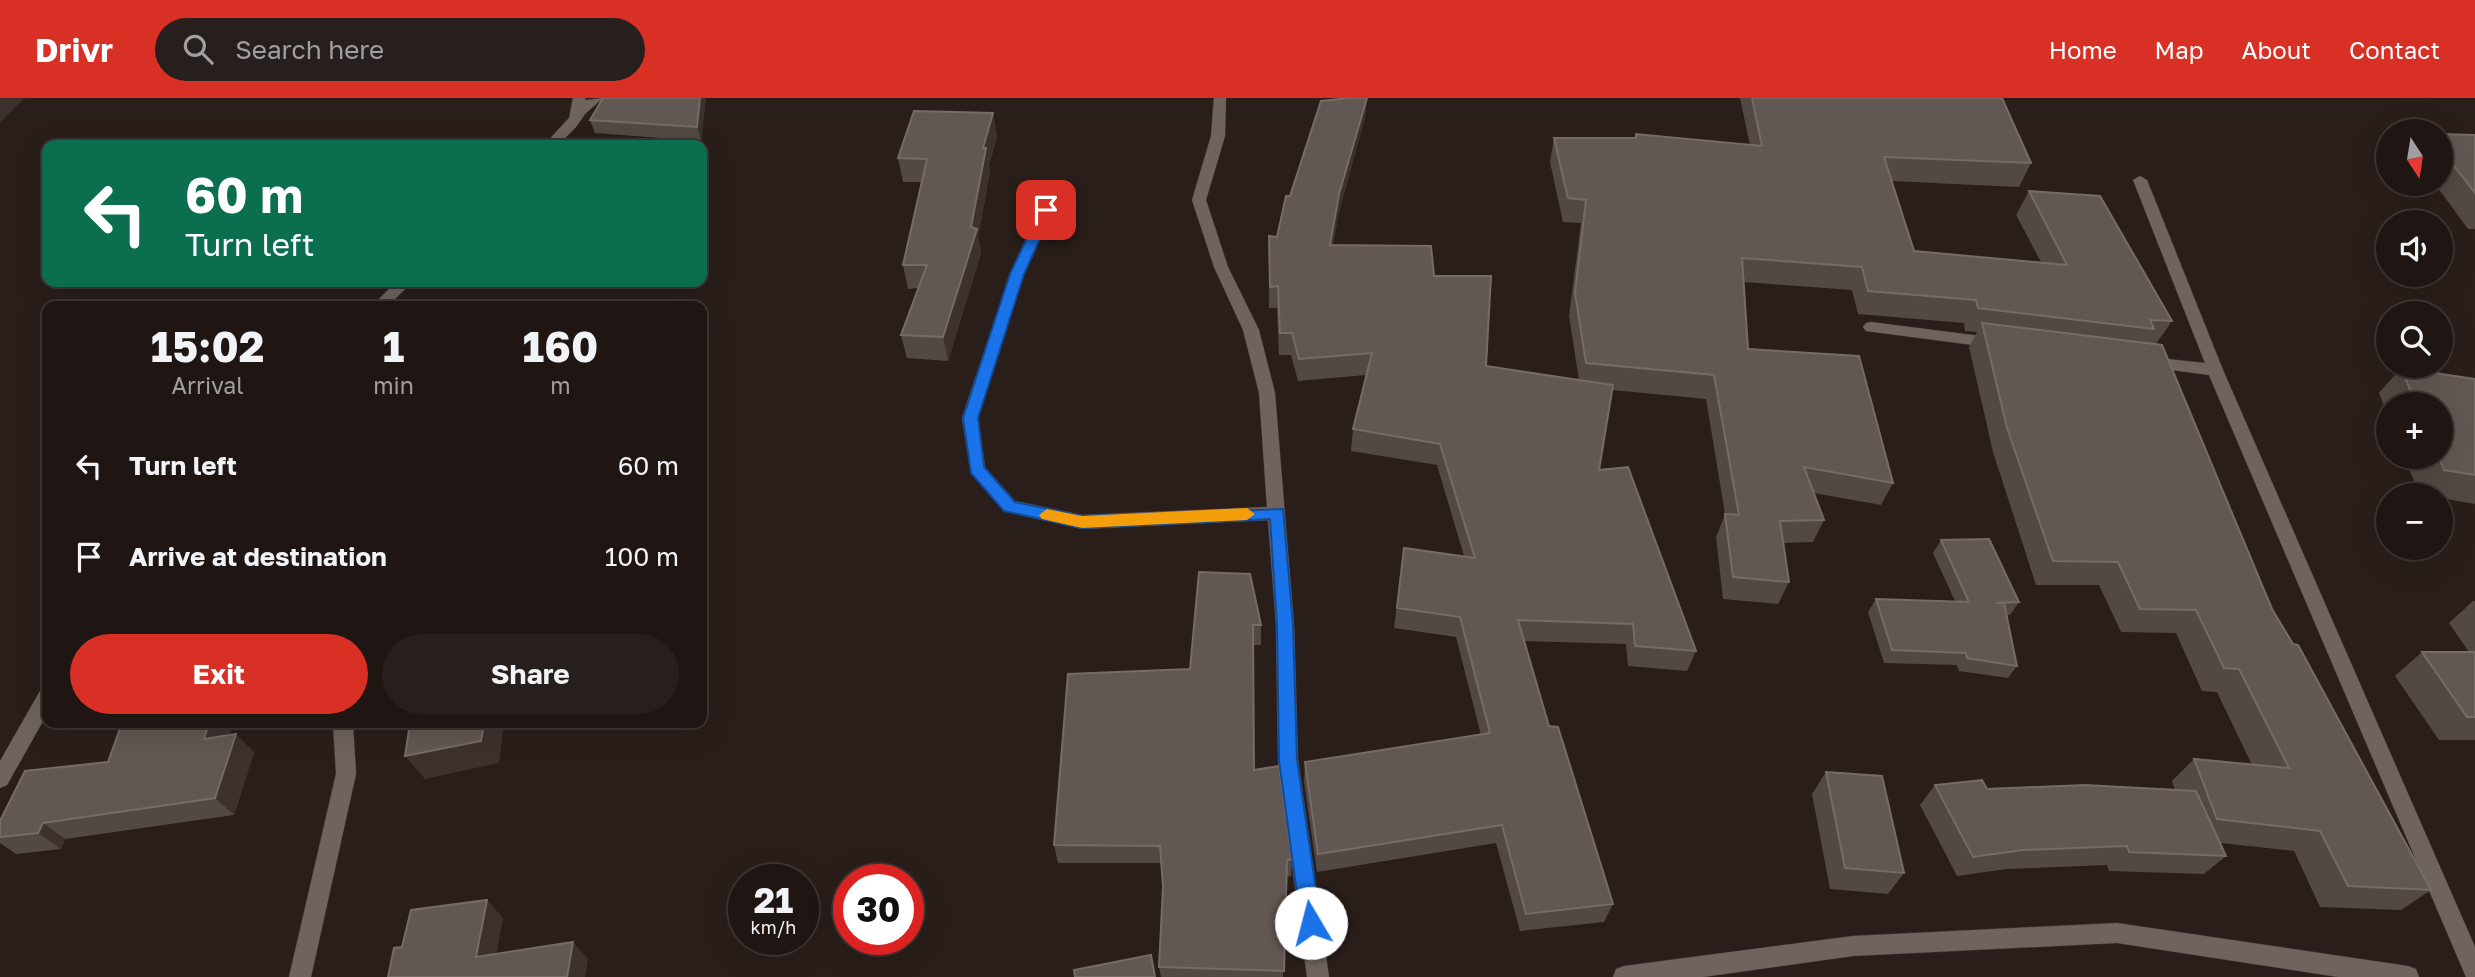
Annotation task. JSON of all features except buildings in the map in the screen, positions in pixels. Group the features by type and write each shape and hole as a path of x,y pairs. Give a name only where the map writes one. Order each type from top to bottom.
{"street":[{"path":"556,140 572,125 580,105 597,98"},
{"path":"1220,98 1218,136 1199,200 1221,267 1251,330 1268,393 1285,625 1288,760 1318,977"},
{"path":"2140,180 2215,370 2475,972"},
{"path":"1046,210 1017,274 970,418 977,469 1010,506 1082,522 1277,513"},
{"path":"384,301 400,287"},
{"path":"1871,327 2009,344"},
{"path":"2132,360 2215,370"},
{"path":"0,779 42,706"},
{"path":"300,977 346,774 343,728"},
{"path":"1624,977 1853,946 2117,933 2408,977"}],"slow traffic":[{"path":"1047,515 1082,522 1247,514"}],"route":[{"path":"1046,210 1017,274 1001,331 970,418 977,469 1010,506 1082,522 1277,513 1285,625 1288,760 1311,923"}]}
